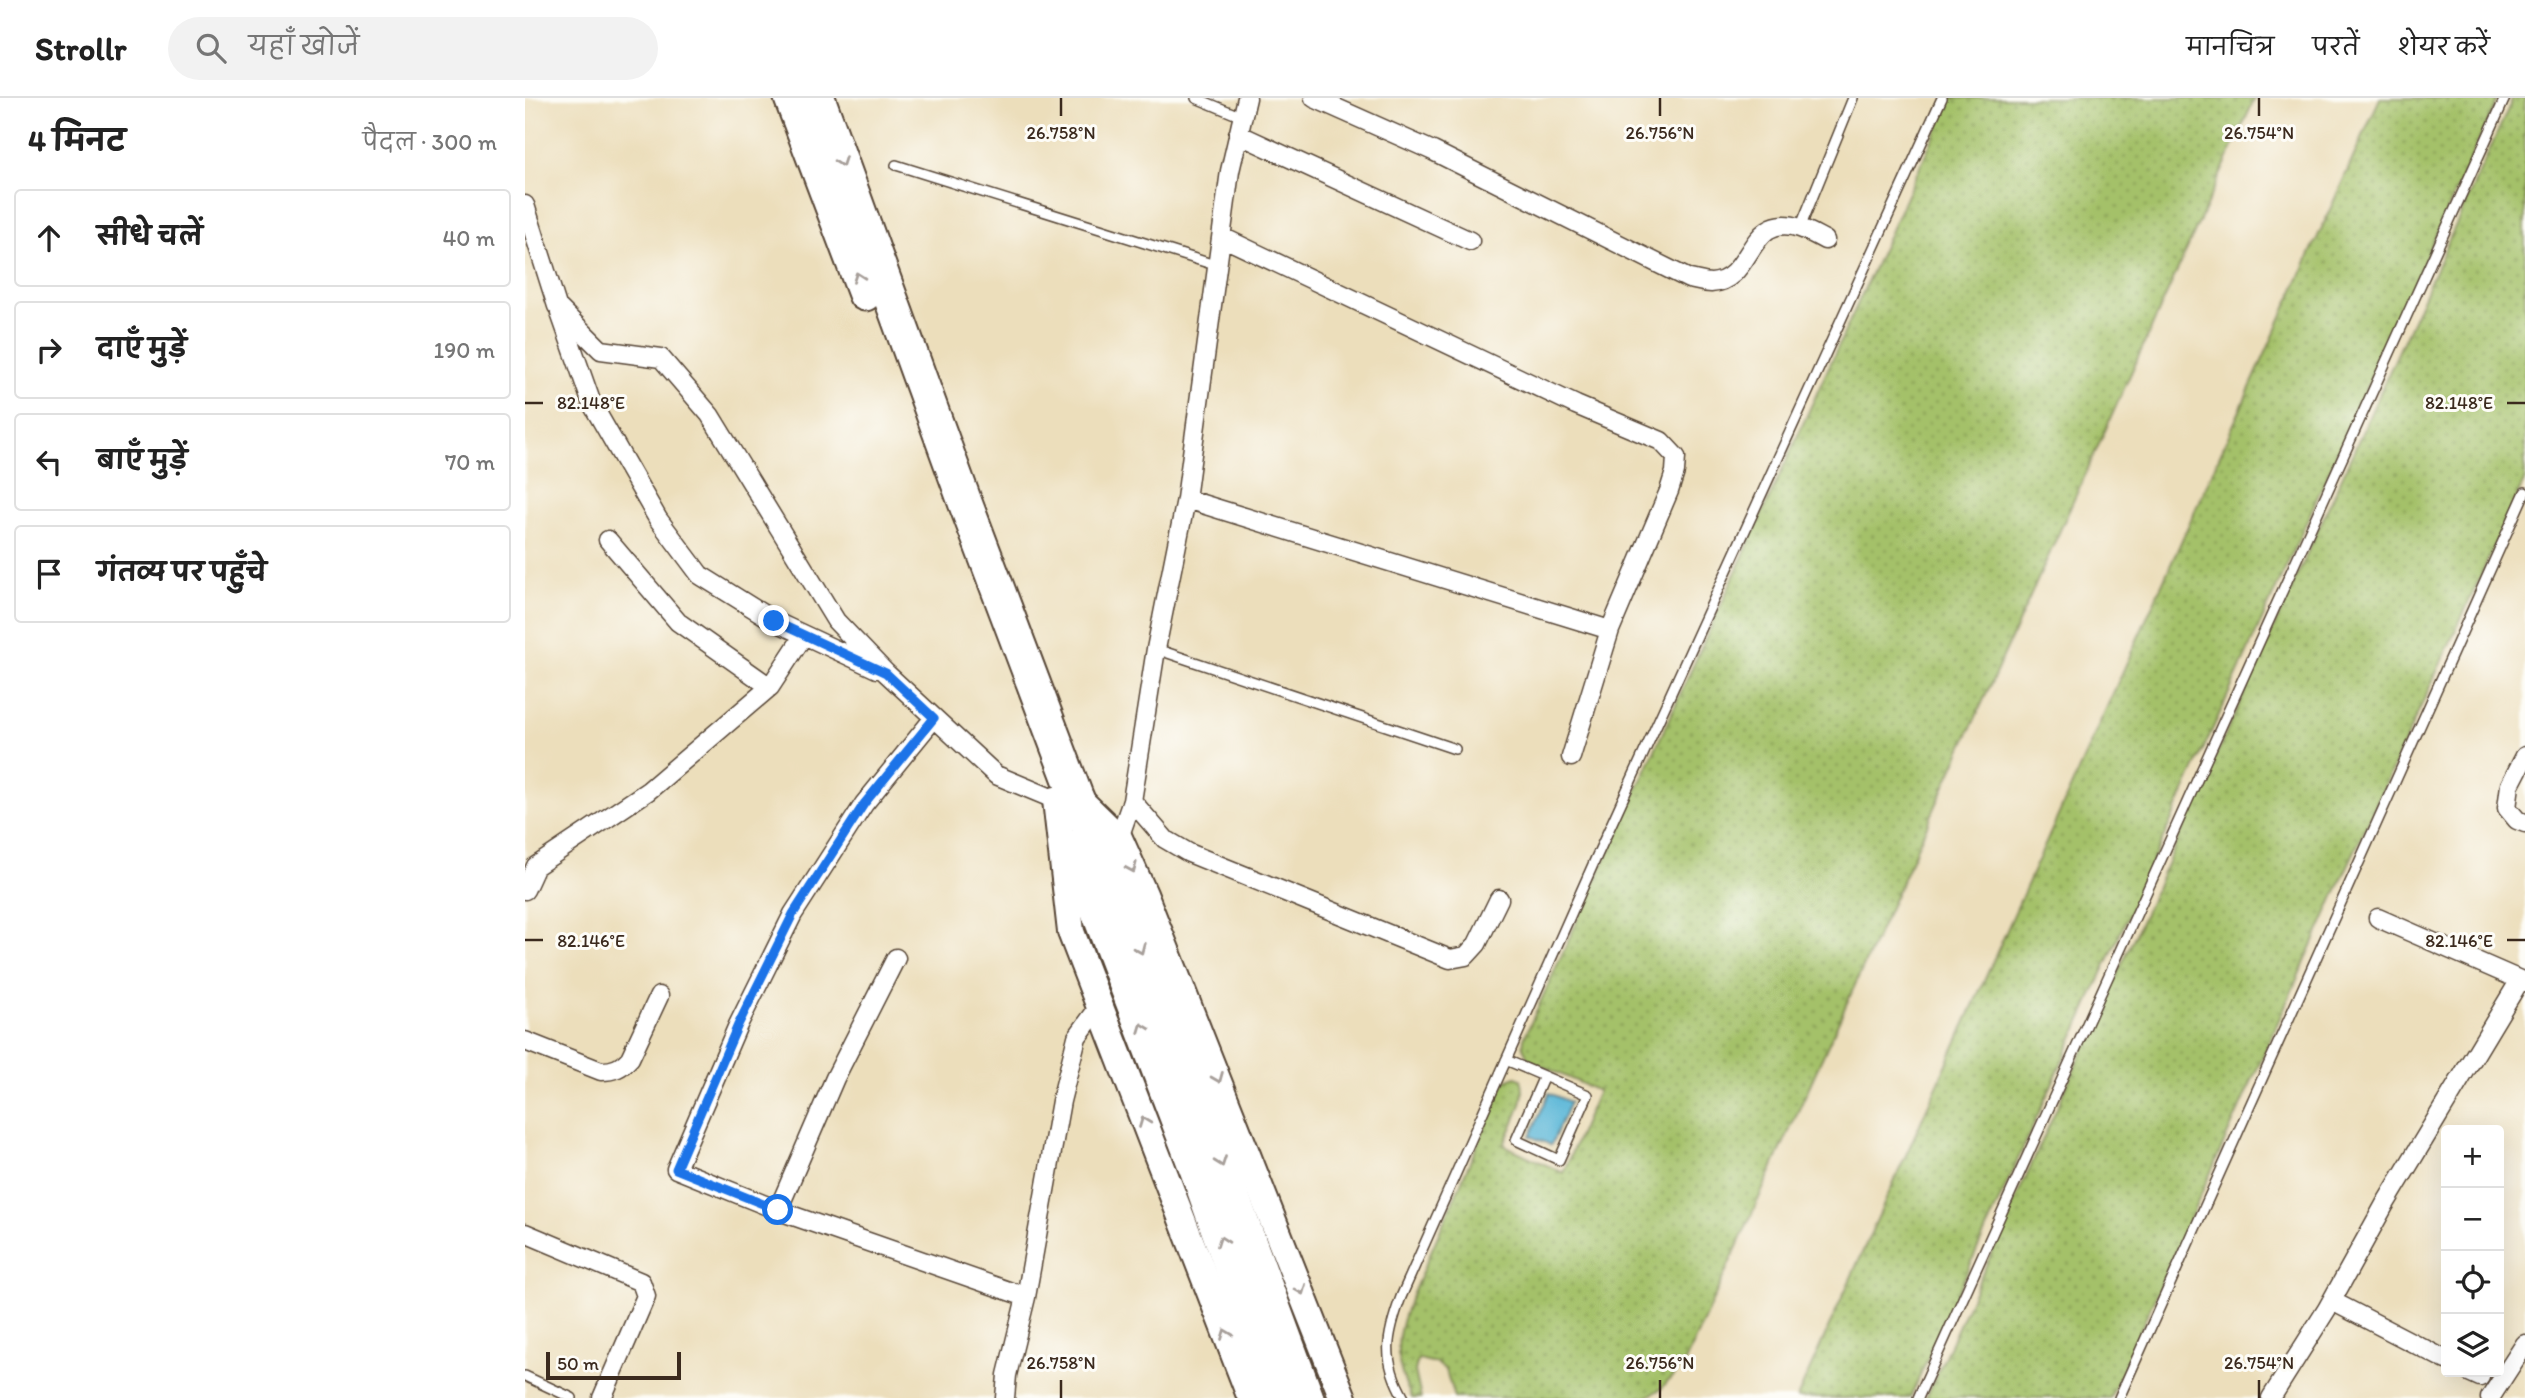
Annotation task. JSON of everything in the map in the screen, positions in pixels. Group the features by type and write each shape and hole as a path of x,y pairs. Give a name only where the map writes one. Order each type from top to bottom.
{"highway":[{"path":"791,98 1066,798 1148,968 1307,1398"},
{"path":"818,98 966,505 1066,798 1278,1398"}],"street":[{"path":"1119,838 1132,801 1156,649 1186,499 1230,170 1247,98"},
{"path":"1314,98 1433,151 1689,279 1710,283 1728,279 1740,268 1753,243 1769,229 1783,225 1800,228 1825,240"},
{"path":"1240,126 1470,241"},
{"path":"525,205 592,404 658,519 700,575 774,621 886,673"},
{"path":"1222,237 1576,405 1661,441 1676,457 1669,491 1610,630 1570,757"},
{"path":"557,306 601,350 661,358 710,415 836,621 886,673 996,775 1066,798 1119,838 1144,894 1343,1398"},
{"path":"1186,499 1610,630"},
{"path":"608,540 678,622 770,687"},
{"path":"525,890 536,866 648,791 770,687 804,635"},
{"path":"934,718 864,804 793,914 738,1025 676,1169 778,1210 1025,1297"},
{"path":"2525,756 2509,785 2507,808 2517,820 2525,823"},
{"path":"1066,798 1071,932 1251,1398"},
{"path":"1132,801 1165,839 1189,853 1450,959 1466,956 1477,944 1499,899"},
{"path":"2271,1398 2332,1301 2385,1204 2523,981 2378,918"},
{"path":"778,1210 835,1078 896,958"},
{"path":"525,1041 601,1071 613,1071 623,1066 630,1058 659,996"},
{"path":"1005,1398 1007,1375 1025,1297 1061,1101 1077,1037 1099,1007"},
{"path":"525,1233 641,1282 646,1296 602,1398"},
{"path":"2332,1301 2441,1357"},
{"path":"2490,1398 2525,1345"}],"lane":[{"path":"1196,98 1240,126"},
{"path":"1800,228 1853,98"},
{"path":"1404,1398 1388,1358 1388,1339 1393,1320 1595,860 1943,98"},
{"path":"1918,1398 2505,98"},
{"path":"896,165 1218,267"},
{"path":"2119,1398 2525,492"},
{"path":"1156,649 1455,749"},
{"path":"1506,1060 1544,1076 1588,1095 1559,1160 1516,1140 1544,1076"},
{"path":"525,1376 572,1398"}],"green space":[{"path":"1951,98 2255,98 1685,1362 1662,1388 1645,1398 1454,1398 1446,1370 1436,1363 1418,1359 1415,1371 1421,1398 1412,1398 1399,1365 1398,1344 1402,1321 1505,1081 1516,1077 1521,1079 1523,1095 1504,1145 1563,1173 1598,1091 1529,1060 1523,1047 1524,1038"},
{"path":"2380,98 2498,98 1910,1398 1797,1398"},
{"path":"2513,98 2525,98 2525,479 2340,883 2110,1398 1926,1398"}],"water":[{"path":"1549,1093 1570,1102 1551,1145 1530,1136"}],"route":[{"path":"774,621 886,673 934,718 864,804 793,914 738,1025 676,1169 778,1210"}]}
